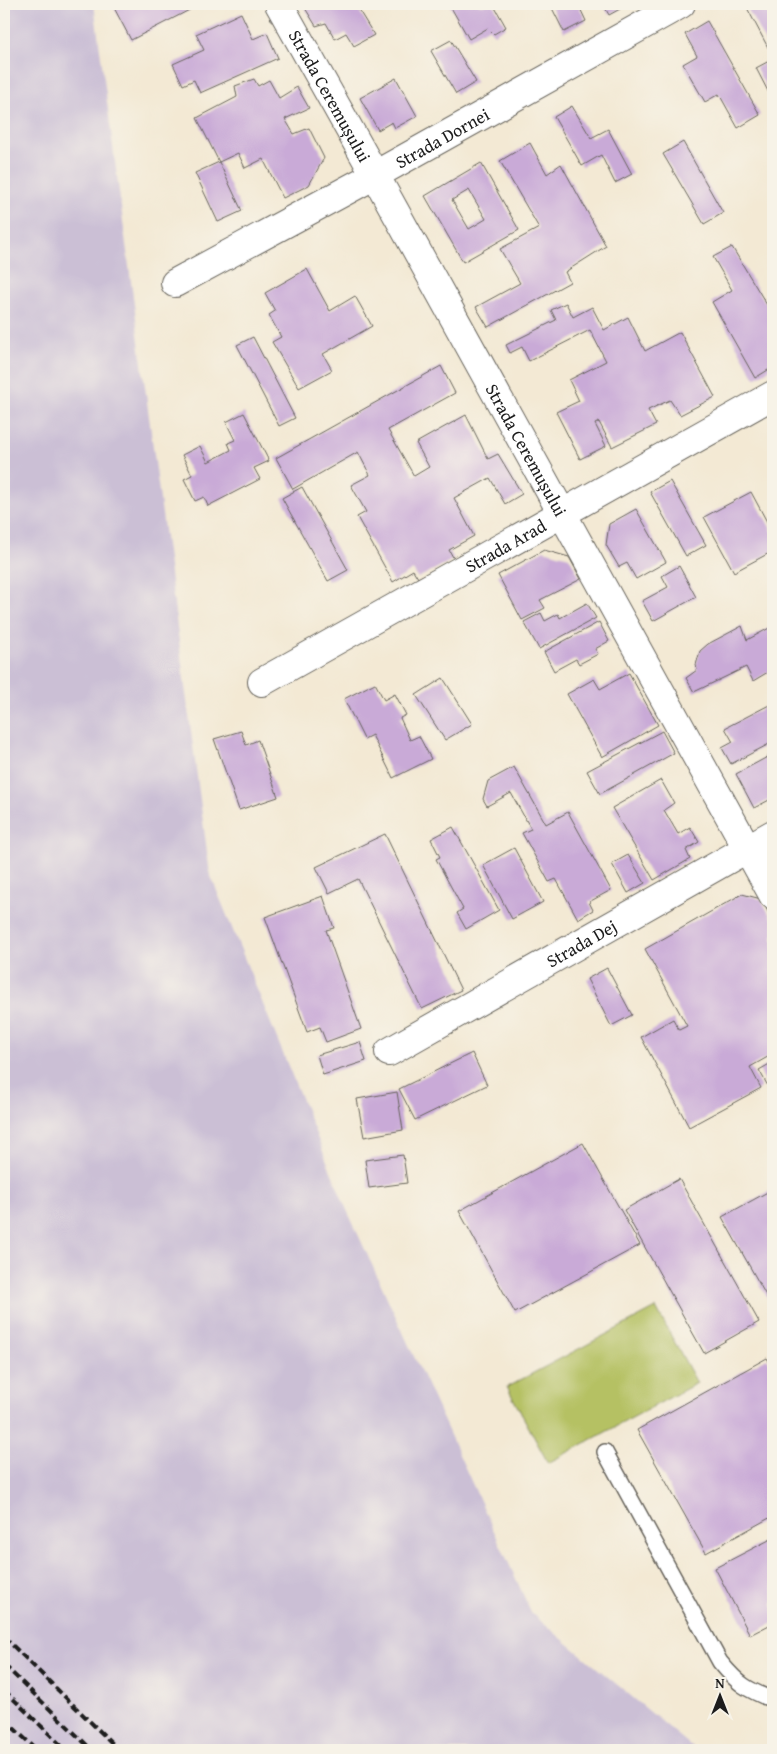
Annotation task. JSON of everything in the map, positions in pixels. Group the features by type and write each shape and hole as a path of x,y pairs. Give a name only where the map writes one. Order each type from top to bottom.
{"street":[{"name":"Strada Ceremușului","path":"279,4 773,895"},
{"name":"Strada Dornei","path":"175,283 375,175 681,4"},
{"name":"Strada Arad","path":"262,682 773,395"},
{"name":"Strada Dej","path":"389,1052 773,834"}],"lane":[{"path":"605,1452 720,1662 748,1690 773,1700"}],"shaded area":[{"path":"4,4 94,4 210,874 346,1208 532,1614 696,1750 4,1750"}],"green space":[{"path":"656,1308 697,1383 548,1463 507,1387"}],"building":[{"path":"112,4 201,4 131,40"},
{"path":"313,4 355,4 374,35 354,46 346,33 335,39 326,23 316,26 305,8"},
{"path":"449,4 493,4 506,27 494,34 488,28 469,39"},
{"path":"550,4 578,4 586,21 564,32"},
{"path":"603,4 629,4 609,15"},
{"path":"745,4 772,4 773,57"},
{"path":"241,13 253,39 267,33 278,58 200,93 194,80 183,85 173,64 204,50 196,34"},
{"path":"707,21 760,115 738,128 719,94 705,102 683,64 697,56 685,34"},
{"path":"451,40 476,82 456,94 431,51"},
{"path":"771,60 773,64 773,101 756,68"},
{"path":"396,78 417,116 395,128 392,122 378,130 360,98"},
{"path":"254,79 258,86 269,80 279,98 297,87 309,108 285,119 294,134 309,128 324,158 309,185 283,198 263,159 245,168 238,153 219,162 197,118 237,97 235,86"},
{"path":"572,106 591,138 608,129 632,174 615,183 601,155 582,166 554,117"},
{"path":"683,142 723,213 704,224 663,154"},
{"path":"530,143 547,174 561,164 606,246 565,272 570,282 488,327 476,307 520,283 500,249 539,228 500,161"},
{"path":"219,162 242,211 218,222 195,173"},
{"path":"481,163 519,230 463,262 425,196","holes":["469,190 486,219 469,229 452,200"]},
{"path":"732,247 773,315 773,367 755,378 712,302 732,290 713,257"},
{"path":"307,269 330,311 355,296 372,326 323,354 332,370 299,388 272,342 281,337 269,315 275,311 265,293"},
{"path":"566,303 573,317 592,307 604,330 628,317 645,351 680,332 715,397 680,415 670,400 648,410 656,425 612,447 599,422 595,424 606,446 580,459 556,412 579,401 569,380 606,361 590,330 529,361 522,347 510,353 506,345 556,320 551,310"},
{"path":"253,337 295,418 279,426 237,345"},
{"path":"441,366 455,393 388,430 414,476 429,467 416,443 466,415 488,459 498,454 522,494 505,504 490,478 454,498 474,536 449,550 454,559 418,578 413,570 393,582 357,517 366,512 351,485 370,475 358,452 293,489 276,458"},
{"path":"244,413 269,461 254,468 260,479 208,506 204,497 195,501 184,479 192,475 182,455 200,446 208,462 231,450 228,443 235,440 226,422"},
{"path":"670,481 706,545 686,556 650,492"},
{"path":"302,487 348,570 328,581 282,498"},
{"path":"751,492 773,533 773,551 734,572 704,517"},
{"path":"636,509 666,562 636,579 627,563 619,567 606,545 609,524"},
{"path":"544,550 569,557 581,579 540,600 545,608 522,620 498,575"},
{"path":"679,566 696,597 653,621 642,601 668,587 662,576"},
{"path":"587,603 596,618 539,649 524,622 541,613 545,621 558,614 560,618"},
{"path":"599,622 609,641 595,649 598,654 579,664 576,659 554,671 544,652"},
{"path":"742,626 747,640 773,626 773,669 753,681 746,667 694,692 686,678 697,670 696,665 700,651 708,644"},
{"path":"629,673 658,725 602,757 567,694 594,679 600,689"},
{"path":"443,678 472,724 445,740 416,695"},
{"path":"375,683 384,700 395,694 406,715 400,718 410,740 419,736 431,759 393,778 372,735 364,739 344,699"},
{"path":"773,703 773,742 731,764 722,748 733,742 725,728"},
{"path":"241,731 246,745 258,740 278,797 239,810 214,739"},
{"path":"662,731 674,753 600,794 587,771"},
{"path":"773,754 773,798 754,808 736,774"},
{"path":"514,767 546,824 568,812 611,890 589,902 593,910 578,919 556,879 549,882 522,833 531,829 511,793 487,806 483,799 488,781"},
{"path":"661,780 674,803 664,810 678,834 690,827 699,842 686,850 690,859 654,880 612,808"},
{"path":"453,827 499,910 466,929 457,913 463,909 436,859 440,857 431,839"},
{"path":"385,834 461,990 422,1009 358,879 329,893 316,867"},
{"path":"514,848 543,902 512,919 483,865"},
{"path":"628,855 645,883 628,893 612,864"},
{"path":"742,894 761,899 773,921 773,1054 750,1067 761,1088 689,1127 641,1037 673,1019 679,1030 687,1026 645,949"},
{"path":"323,896 334,928 326,930 361,1029 326,1042 320,1027 307,1032 265,917"},
{"path":"607,968 632,1015 611,1026 587,979"},
{"path":"360,1042 366,1061 323,1075 317,1055"},
{"path":"472,1053 487,1085 415,1120 399,1089"},
{"path":"773,1062 773,1095 759,1070"},
{"path":"397,1092 403,1130 364,1137 357,1099"},
{"path":"583,1143 640,1245 515,1313 459,1211"},
{"path":"403,1155 407,1183 369,1188 365,1160"},
{"path":"679,1179 759,1322 704,1353 624,1210"},
{"path":"773,1189 773,1308 722,1217"},
{"path":"767,1358 773,1368 773,1516 706,1553 637,1430"},
{"path":"773,1538 773,1623 750,1635 715,1568"}],"railway":[{"path":"4,1637 119,1750"},
{"path":"4,1665 92,1750"},
{"path":"4,1690 66,1750"},
{"path":"4,1719 37,1750"}]}
